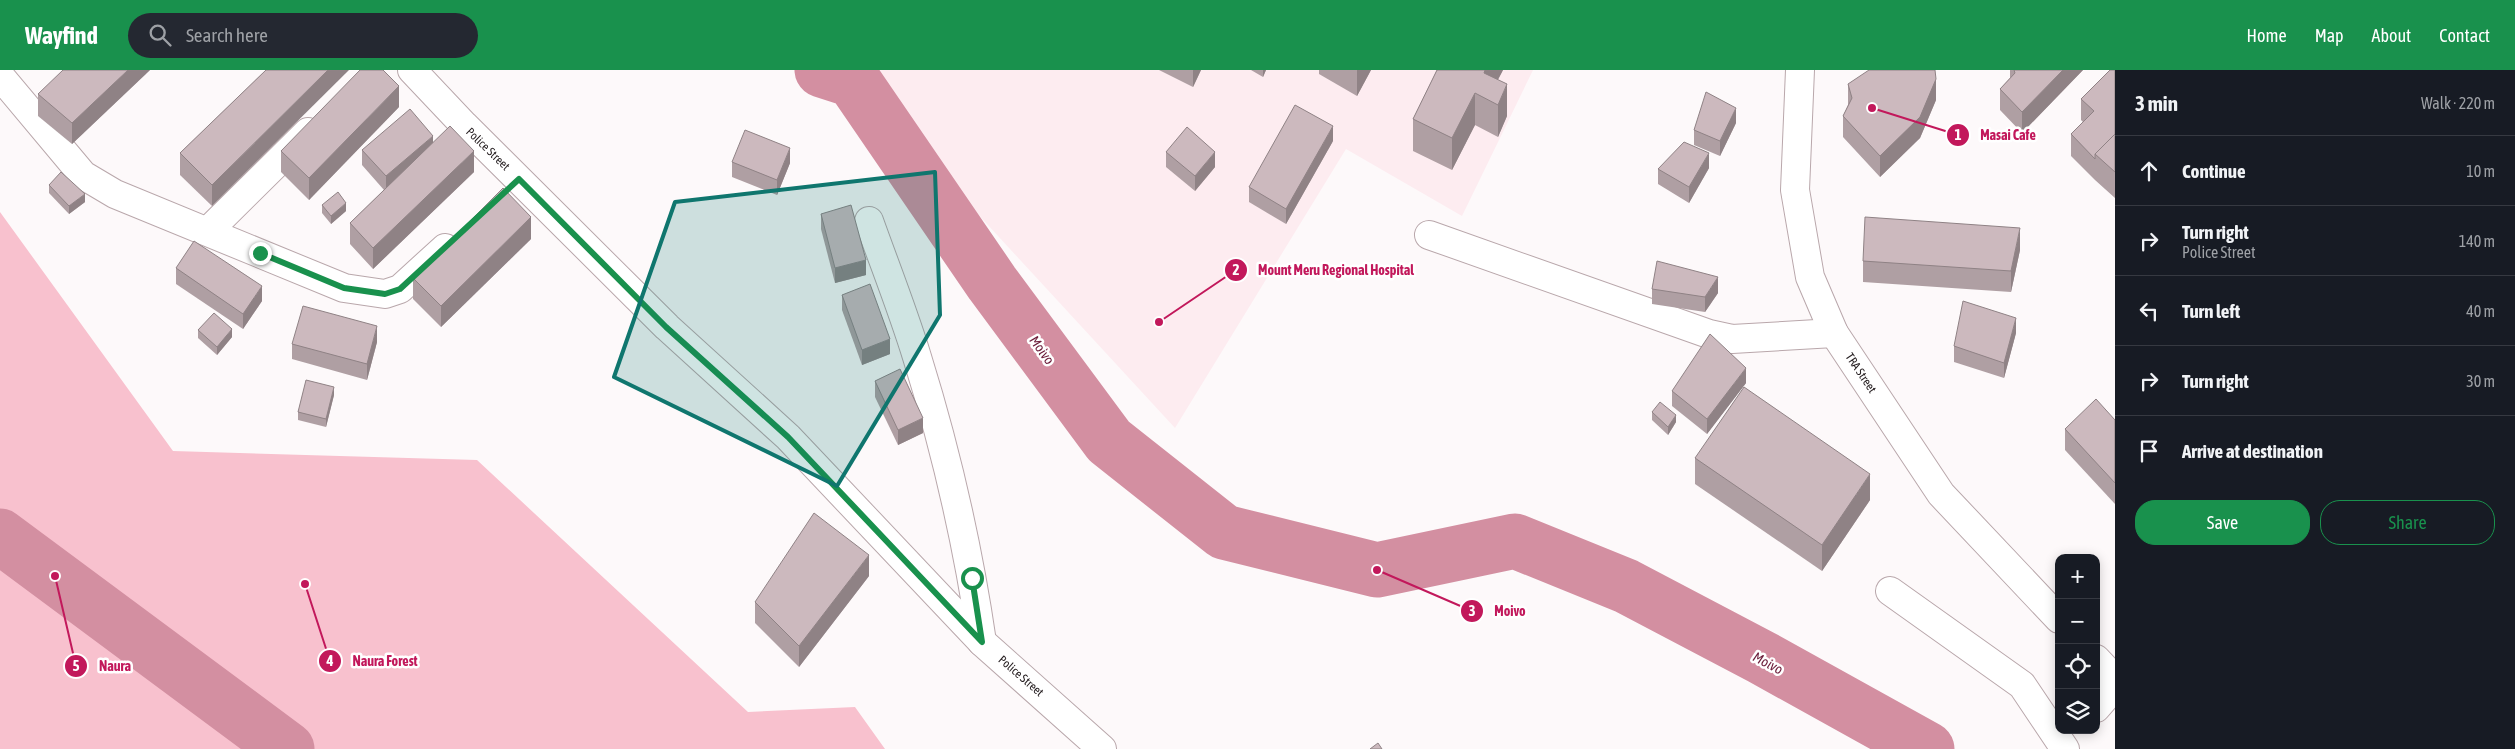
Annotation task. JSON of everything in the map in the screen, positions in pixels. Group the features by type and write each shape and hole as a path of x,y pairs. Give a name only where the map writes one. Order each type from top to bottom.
{"street":[{"name":"Police Street","path":"412,70 464,125 666,327 788,437 982,642 1102,749"},
{"name":"TRA Street","path":"1800,70 1795,190 1810,277 1834,333 1941,494 2055,615"},
{"path":"0,76 83,175 115,194 344,288 385,294 400,289 463,231"},
{"path":"208,231 328,112"},
{"path":"498,198 519,179"},
{"path":"869,221 917,357 951,485 972,578 982,642"},
{"path":"1428,235 1709,334 1732,338 1834,333"},
{"path":"1890,591 2022,684 2069,742"},
{"path":"2100,663 2115,679"},
{"path":"2100,703 2115,686"}],"highlighted area":[{"path":"935,172 940,315 837,486 614,377 675,202"}],"shaded area":[{"path":"845,70 1533,70 1462,216 1346,149 1175,428"},
{"path":"0,212 173,451 477,460 748,712 855,707 885,749 0,749"}],"building":[{"path":"63,70 128,70 72,123 38,94"},
{"path":"266,70 328,70 212,185 180,153"},
{"path":"360,70 383,70 399,86 309,178 281,151"},
{"path":"1437,70 1485,70 1484,73 1507,84 1498,105 1475,93 1452,138 1413,119"},
{"path":"1869,70 1935,70 1936,79 1920,117 1880,156 1843,116 1852,98 1848,84"},
{"path":"2014,70 2063,70 2022,112 2000,89 2015,73"},
{"path":"2110,70 2115,70 2115,134 2095,154 2095,159 2071,134 2094,111 2081,99"},
{"path":"1706,92 1736,108 1720,141 1694,130"},
{"path":"1295,105 1333,126 1286,209 1249,187"},
{"path":"410,109 433,136 386,176 362,150"},
{"path":"450,126 474,151 373,248 350,223"},
{"path":"1187,127 1215,152 1195,176 1166,152"},
{"path":"745,130 790,148 777,180 732,162"},
{"path":"2115,134 2115,172 2095,154"},
{"path":"1684,142 1709,153 1689,187 1658,169"},
{"path":"61,172 85,194 69,206 49,185"},
{"path":"503,188 531,217 441,306 413,278"},
{"path":"338,192 346,203 331,216 322,205"},
{"path":"851,205 866,260 835,268 821,214"},
{"path":"1865,217 2020,228 2011,271 1863,261"},
{"path":"194,241 262,286 243,314 176,268"},
{"path":"1657,261 1718,277 1705,297 1652,289"},
{"path":"870,284 890,339 862,350 842,295"},
{"path":"1963,301 2016,318 2004,363 1954,346"},
{"path":"303,306 377,326 367,364 292,344"},
{"path":"214,313 232,329 217,347 198,330"},
{"path":"1710,334 1746,368 1707,419 1672,391"},
{"path":"900,369 923,418 898,430 875,381"},
{"path":"306,380 334,387 326,419 298,412"},
{"path":"1744,387 1870,474 1822,545 1695,458"},
{"path":"2096,399 2115,420 2115,483 2065,429"},
{"path":"1660,402 1676,415 1668,427 1652,412"},
{"path":"814,513 869,555 799,646 755,602"},
{"path":"1378,743 1382,749 1370,749"}],"waterway":[{"name":"Moivo","path":"822,70 853,80 992,283 1109,441 1224,532 1377,570 1515,541 1626,586 1761,657 1927,749"},
{"path":"0,536 287,749"}],"place":[{"name":"Masai Cafe","path":"1872,108"},
{"name":"Mount Meru Regional Hospital","path":"1159,322"},
{"name":"Moivo","path":"1377,570"},
{"name":"Naura","path":"55,576"},
{"name":"Naura Forest","path":"305,584"}],"route":[{"path":"260,253 344,288 385,294 400,289 519,179 666,327 788,437 982,642 972,578"}]}
